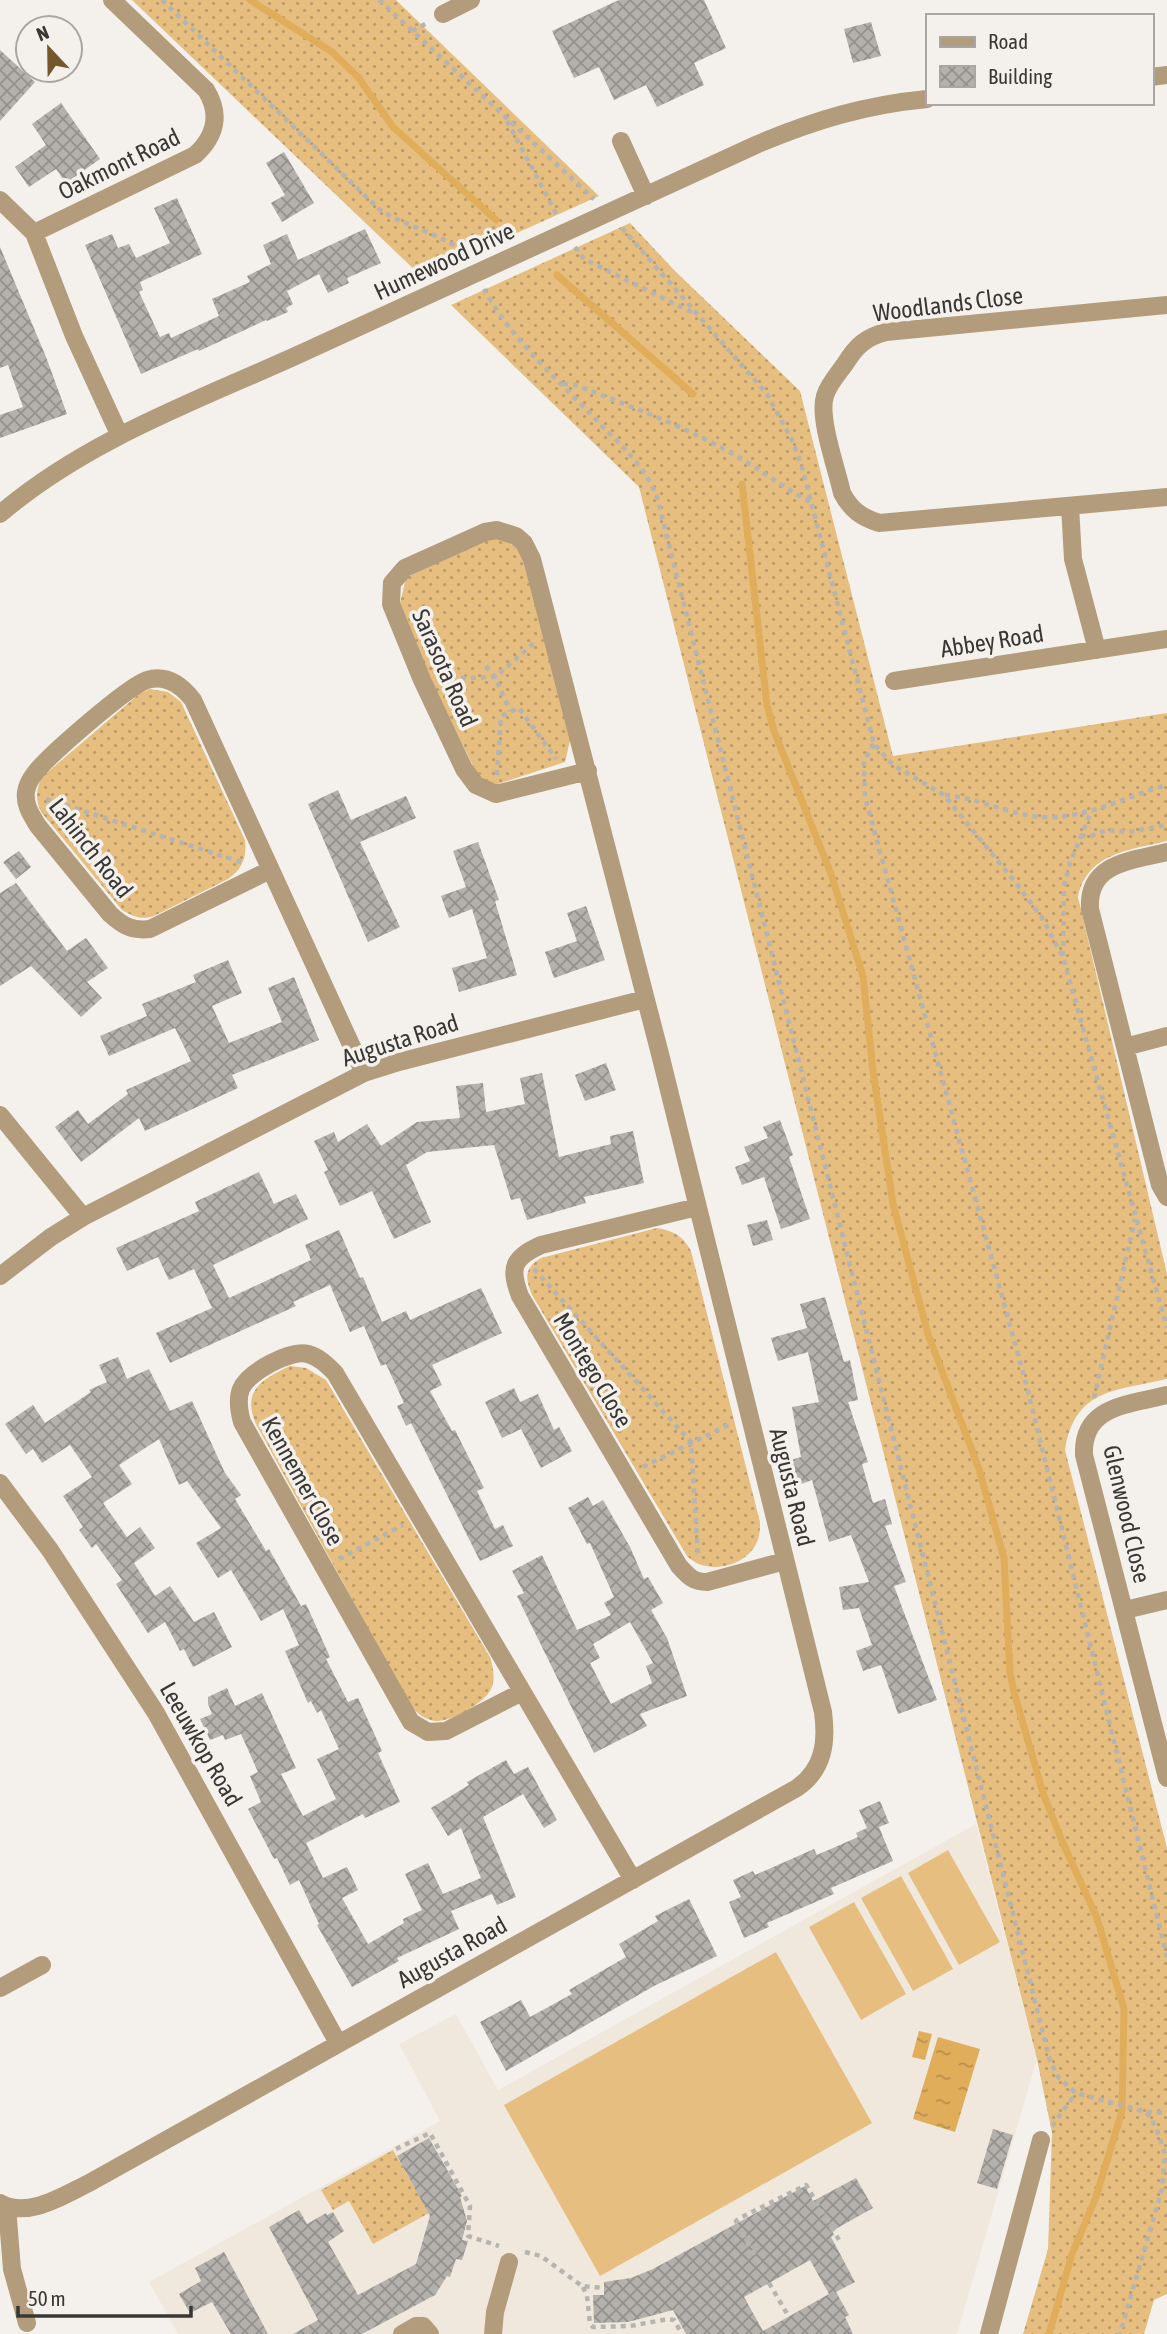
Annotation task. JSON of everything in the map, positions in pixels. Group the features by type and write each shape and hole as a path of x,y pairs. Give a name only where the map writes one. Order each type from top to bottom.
{"street":[{"name":"Oakmont Road","path":"34,233 195,155 207,144 214,128 215,111 206,90 112,0"},
{"path":"443,14 471,0"},
{"name":"Humewood Drive","path":"0,514 55,472 119,434 758,144 823,118 857,108 926,99"},
{"path":"621,141 646,196"},
{"path":"0,200 34,233 74,336 119,434"},
{"name":"Woodlands Close","path":"1167,305 886,332 865,339 855,348 827,391 822,408 842,493 848,505 869,520 889,524 1167,497"},
{"path":"1070,506 1073,559 1097,650"},
{"name":"Sarasota Road","path":"496,794 484,790 470,779 422,680 391,604 392,583 404,568 485,532 507,532 516,536 524,543 532,559 645,999"},
{"name":"Abbey Road","path":"894,681 1167,639"},
{"name":"Lahinch Road","path":"270,870 150,929 132,929 123,926 110,914 38,826 28,811 25,793 36,773 52,755 128,691 147,680 164,679 177,683 193,700 364,1073"},
{"path":"496,794 588,771"},
{"path":"1167,852 1111,867 1096,880 1090,909 1160,1185 1167,1197"},
{"name":"Augusta Road","path":"0,1276 51,1237 83,1217 364,1073 645,999 824,1720 824,1746 816,1771 797,1787 89,2183 36,2207 3,2205"},
{"path":"1125,1047 1167,1036"},
{"path":"0,1115 83,1217"},
{"path":"522,1256 541,1245 697,1207"},
{"name":"Montego Close","path":"522,1256 515,1263 513,1271 520,1296 679,1566 697,1582"},
{"name":"Kennemer Close","path":"522,1692 446,1731 428,1732 418,1728 404,1713 242,1422 239,1410 241,1388 247,1379 259,1370 298,1352 310,1354 335,1373 633,1880"},
{"name":"Glenwood Close","path":"1167,1395 1107,1410 1098,1416 1086,1433 1084,1455 1167,1779"},
{"name":"Leeuwkop Road","path":"0,1483 50,1550 156,1713 338,2043"},
{"path":"697,1582 715,1580 785,1561"},
{"path":"1125,1610 1167,1600"},
{"path":"0,1988 42,1965"},
{"path":"989,2334 1041,2140"},
{"path":"3,2205 12,2269 27,2323"},
{"path":"493,2334 495,2312 511,2253"},
{"path":"402,2334 416,2326 423,2326 430,2334"}],"path":[{"path":"162,0 380,210 399,222 456,245 469,258"},
{"path":"379,0 506,118"},
{"path":"482,287 495,309 650,479 657,497 1050,2061 1058,2077 1076,2093 1131,2109 1167,2113"},
{"path":"699,316 767,394 798,453 874,744 893,765 944,795 1042,918 1063,957 1167,1328"},
{"path":"562,383 576,385 722,447 783,488 812,503"},
{"path":"422,680 495,677 550,629"},
{"path":"486,666 495,677 510,711"},
{"path":"496,794 501,716 519,708 569,776"},
{"path":"874,744 864,761 865,797 1027,1387 1167,1957"},
{"path":"944,795 963,797 993,808 1055,817 1091,811 1136,793 1167,785"},
{"path":"25,793 270,870"},
{"path":"1063,957 1064,886 1070,863 1091,811"},
{"path":"1081,835 1088,837 1107,830 1129,832 1167,825"},
{"path":"1098,1416 1094,1405 1096,1387 1135,1218"},
{"path":"522,1256 691,1443 697,1582"},
{"path":"626,1475 749,1417"},
{"path":"323,1567 418,1517"},
{"path":"1041,2140 1076,2093"},
{"path":"1121,2334 1162,2189 1166,2151 1156,2126 1146,2112"},
{"path":"396,2149 430,2133 470,2206 468,2236 511,2253 541,2256 582,2286 587,2296 590,2324 593,2327 630,2326 668,2319 674,2320 682,2334"},
{"path":"737,2223 740,2218 806,2185 839,2240"},
{"path":"742,2233 764,2272"},
{"path":"769,2283 789,2316"},
{"path":"582,2286 604,2288"}],"shaded area":[{"path":"132,0 396,0 599,196 421,276"},
{"path":"630,223 674,270 800,391 893,756 1167,713 1167,841 1125,851 1100,862 1083,882 1078,897 1167,1274 1167,1379 1115,1390 1088,1403 1078,1414 1070,1430 1065,1450 1167,1848 1167,2294 1154,2300 1144,2334 1023,2334 1048,2249 1052,2133 1037,2059 639,487 451,305"},
{"path":"499,537 516,547 525,560 571,736 565,762 495,785 484,780 475,770 398,612 406,578 484,539"},
{"path":"150,689 168,692 181,702 245,840 245,846 242,862 228,879 154,916 141,918 122,910 41,812 37,794 42,777 139,694"},
{"path":"657,1228 677,1235 691,1251 760,1522 758,1539 750,1552 743,1559 724,1566 704,1566 687,1556 532,1295 528,1283 531,1266 541,1258"},
{"path":"290,1366 306,1368 326,1380 490,1657 494,1677 491,1689 475,1706 458,1715 442,1720 429,1720 412,1708 256,1424 251,1402 257,1387"},
{"path":"976,1824 1037,2059 957,2334 178,2334 149,2282 440,2121 399,2044 456,2014 498,2090"},
{"path":"948,1850 1000,1942 959,1965 908,1873"},
{"path":"901,1876 953,1969 913,1991 861,1898"},
{"path":"854,1902 906,1994 861,2020 809,1927"},
{"path":"776,1952 872,2123 600,2276 504,2105"},
{"path":"393,2150 429,2213 373,2244 349,2201 333,2210 321,2190"}],"water":[{"path":"919,2031 932,2034 925,2060 912,2057"},
{"path":"938,2037 980,2049 955,2132 913,2119"}],"building":[{"path":"619,0 704,0 726,48 694,63 704,85 657,107 646,85 614,100 599,67 574,78 552,31"},
{"path":"871,22 881,56 853,63 844,29"},
{"path":"0,50 14,63 14,84 33,84 0,121"},
{"path":"61,103 100,159 66,183 56,169 29,187 15,167 46,145 32,124"},
{"path":"284,152 314,203 282,222 271,203 285,195 266,163"},
{"path":"177,198 202,254 140,282 143,290 139,292 160,337 169,333 171,338 219,316 212,299 250,282 247,276 271,264 263,245 287,234 298,260 365,229 381,263 347,278 349,283 328,293 319,274 287,291 293,304 286,308 288,312 141,374 85,245 112,234 118,248 129,244 136,258 170,243 154,208"},
{"path":"0,247 67,414 0,438 0,415 23,407 8,365 0,368"},
{"path":"338,790 351,820 406,796 416,818 360,842 400,927 368,942 308,804"},
{"path":"478,842 499,900 495,901 517,975 459,992 452,968 487,958 472,909 449,918 441,896 466,887 453,851"},
{"path":"19,851 31,867 16,879 3,862"},
{"path":"16,883 67,951 86,938 108,968 87,982 102,998 81,1017 31,966 0,986 0,893"},
{"path":"586,906 605,960 554,978 545,952 577,941 567,913"},
{"path":"228,960 242,993 212,1006 229,1043 282,1022 268,988 294,977 319,1040 232,1075 238,1088 145,1131 139,1118 81,1162 55,1127 78,1110 88,1124 128,1094 126,1090 191,1061 175,1028 109,1056 100,1036 147,1016 142,1004 196,982 193,975"},
{"path":"606,1063 616,1090 585,1101 575,1075"},
{"path":"542,1073 559,1157 611,1144 610,1136 633,1131 644,1183 584,1197 586,1203 527,1220 520,1198 511,1200 494,1145 427,1152 406,1165 431,1222 394,1239 372,1191 340,1206 324,1172 328,1170 314,1141 334,1132 338,1142 367,1124 381,1146 417,1122 460,1118 456,1086 483,1083 486,1112 525,1104 520,1078"},
{"path":"780,1120 793,1155 789,1157 810,1219 781,1229 764,1177 742,1185 735,1167 750,1161 744,1147 768,1138 763,1127"},
{"path":"259,1172 274,1204 296,1194 308,1219 213,1265 229,1298 311,1260 305,1245 339,1230 382,1322 406,1311 410,1320 481,1288 502,1333 432,1365 442,1385 430,1391 452,1431 455,1430 484,1488 477,1491 495,1529 503,1525 513,1546 480,1561 411,1423 406,1426 397,1406 404,1403 386,1364 381,1366 364,1326 350,1332 330,1285 293,1302 296,1306 170,1363 156,1333 212,1308 194,1269 169,1280 158,1257 127,1271 116,1248 199,1211 195,1202"},
{"path":"767,1220 773,1240 753,1246 747,1225"},
{"path":"825,1297 844,1362 850,1360 858,1400 848,1402 868,1462 862,1464 873,1503 885,1499 892,1524 885,1526 906,1582 894,1586 937,1700 898,1714 881,1665 863,1671 856,1651 872,1645 859,1608 843,1610 839,1587 869,1582 851,1535 829,1542 812,1480 796,1486 787,1461 801,1457 792,1407 819,1402 808,1352 778,1361 771,1338 807,1328 800,1304"},
{"path":"118,1357 127,1379 149,1369 170,1411 192,1401 225,1473 241,1495 235,1499 266,1551 269,1549 301,1606 306,1604 330,1657 326,1659 348,1702 358,1698 382,1751 378,1753 400,1802 365,1818 363,1814 306,1843 323,1878 347,1867 358,1890 342,1898 368,1944 404,1923 403,1919 422,1910 405,1874 428,1863 443,1894 481,1878 461,1828 448,1836 431,1808 469,1785 467,1782 506,1760 514,1774 528,1767 557,1820 544,1828 523,1794 483,1817 516,1897 497,1905 492,1894 451,1911 459,1929 397,1958 399,1961 352,1987 317,1925 319,1924 299,1880 290,1885 248,1809 261,1802 250,1776 258,1772 241,1734 225,1740 223,1735 210,1740 200,1719 212,1714 208,1697 227,1688 235,1706 262,1693 296,1768 281,1774 303,1816 336,1799 317,1759 339,1749 321,1710 317,1713 311,1701 308,1703 285,1651 299,1645 283,1609 261,1621 231,1570 218,1578 196,1543 221,1528 187,1481 179,1485 159,1439 119,1465 132,1484 103,1503 127,1537 140,1527 155,1548 134,1563 155,1596 170,1586 194,1622 214,1612 232,1647 193,1667 184,1649 180,1651 165,1622 148,1633 116,1584 122,1580 96,1544 92,1548 79,1530 83,1527 63,1496 92,1477 70,1445 42,1463 33,1449 26,1454 5,1424 33,1405 45,1423 91,1392 89,1390 107,1382 99,1365"},
{"path":"514,1388 520,1402 538,1394 554,1430 559,1427 572,1451 541,1468 521,1429 502,1438 485,1402"},
{"path":"588,1497 593,1506 603,1500 630,1547 644,1579 648,1577 663,1603 651,1610 667,1638 687,1696 640,1714 647,1726 594,1753 517,1596 524,1593 512,1571 542,1555 577,1630 611,1615 604,1603 614,1597 590,1543 587,1544 568,1508","holes":["630,1622 653,1663 646,1666 652,1683 611,1704 590,1663 600,1658 593,1644"]},
{"path":"880,1801 889,1823 879,1827 893,1861 831,1888 834,1894 767,1923 769,1927 744,1938 729,1902 741,1897 733,1880 753,1871 755,1875 814,1849 817,1855 858,1837 856,1833 867,1828 859,1810"},
{"path":"689,1899 717,1956 654,1986 506,2071 480,2022 521,2000 530,2017 572,1994 569,1990 626,1957 619,1944 658,1921 655,1916"},
{"path":"993,2129 1013,2135 997,2189 977,2183"},
{"path":"429,2138 462,2196 460,2197 467,2221 462,2240 468,2241 462,2260 456,2259 450,2277 447,2276 435,2295 362,2334 293,2334 318,2320 269,2227 299,2210 307,2224 333,2212 344,2231 328,2242 358,2295 416,2264 430,2216 397,2156"},
{"path":"856,2178 873,2208 832,2231 834,2235 831,2237 855,2282 836,2292 849,2315 845,2317 853,2334 686,2334 673,2310 628,2322 594,2323 593,2295 604,2295 604,2282 631,2278 653,2269 805,2186 813,2201","holes":["810,2260 829,2294 763,2331 744,2297"]},
{"path":"224,2252 268,2334 231,2334 212,2302 190,2313 179,2294 201,2281 195,2268"}],"waterway":[{"path":"250,0 332,52 358,77 393,127 496,220"},
{"path":"557,275 693,394"},
{"path":"742,484 767,705 774,731 831,874 863,976 873,1071 893,1204 928,1334 979,1469 1004,1558 1010,1673 1014,1692 1043,1793 1097,1918 1124,2009 1122,2111 1096,2197 1072,2254 1049,2334"}]}
